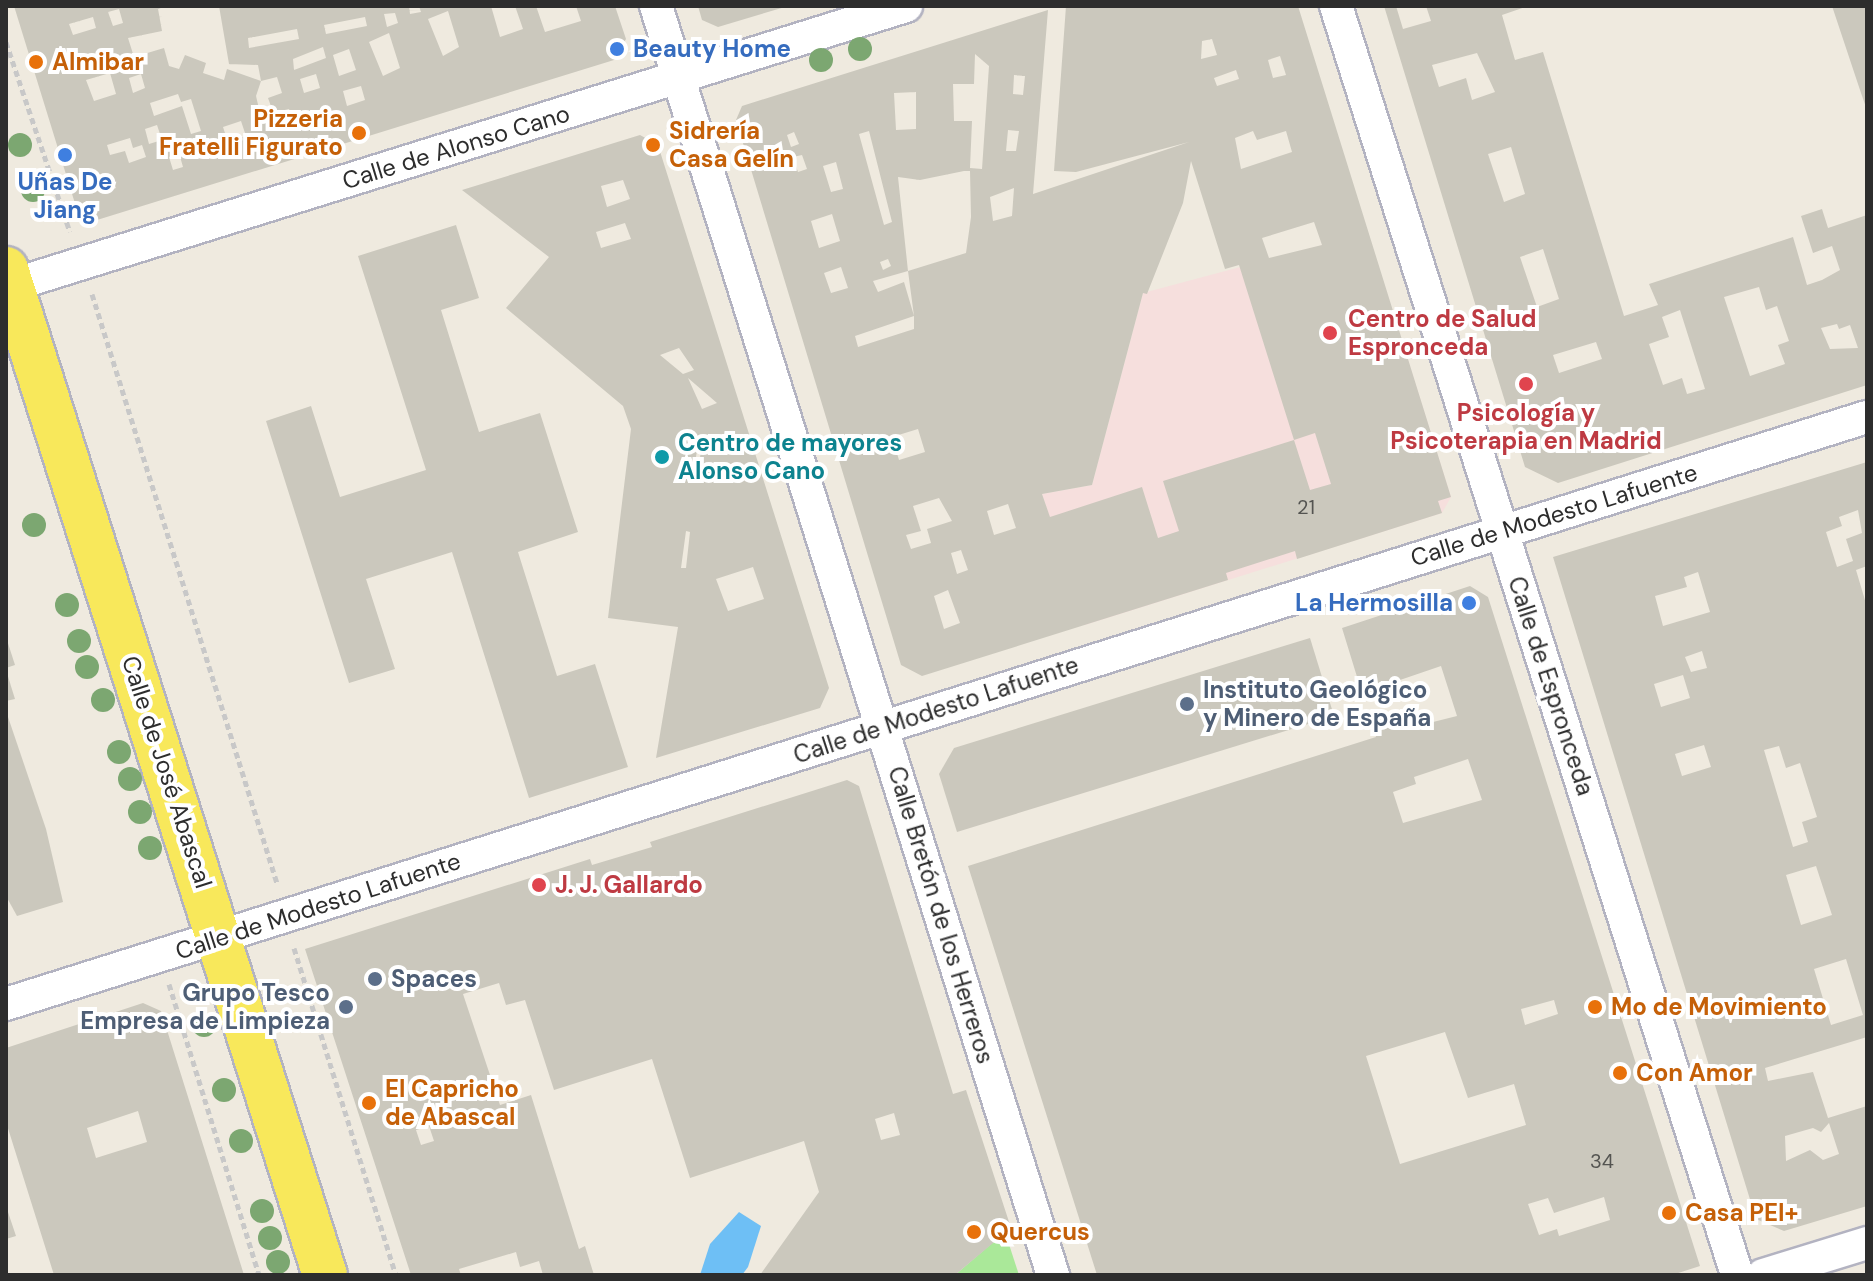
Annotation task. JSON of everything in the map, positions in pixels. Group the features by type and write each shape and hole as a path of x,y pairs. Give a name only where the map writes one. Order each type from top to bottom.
{"main road":[{"name":"Calle de José Abascal","path":"8,280 220,937 325,1275"}],"street":[{"name":"Calle Bretón de los Herreros","path":"656,6 1053,1275"},
{"name":"Calle de Alonso Cano","path":"8,280 678,79 906,6"},
{"name":"Calle de Espronceda","path":"1336,6 1737,1275"},
{"name":"Calle de Modesto Lafuente","path":"6,1004 1867,417"},
{"path":"1763,1275 1867,1243"}],"path":[{"path":"6,42 72,237"},
{"path":"88,279 279,888"},
{"path":"292,943 396,1275"},
{"path":"166,976 259,1275"}],"shaded area":[{"path":"1368,233 1451,497 1442,513 1085,625 1042,494 1092,485 1143,293"}],"green space":[{"path":"1005,1232 1019,1275 955,1275"}],"water":[{"path":"739,1212 761,1226 748,1267 742,1275 700,1275 710,1244"}],"building":[{"path":"14,6 166,6 158,9 162,31 128,38 134,57 164,48 169,66 179,69 185,55 206,63 203,73 224,80 227,69 261,81 258,65 229,64 219,6 409,6 410,14 421,12 419,6 491,6 500,37 523,29 515,6 536,6 545,32 581,21 576,6 615,6 626,39 614,60 97,220 77,210","holes":["119,9 123,23 113,26 108,12","448,11 459,47 443,56 428,19","395,13 398,23 387,27 384,14","93,17 96,28 73,35 69,24","365,17 367,26 326,34 324,25","297,29 299,39 249,48 248,38","389,33 400,68 383,76 369,42","323,47 326,58 294,70 293,59","349,49 356,70 339,76 333,55","110,73 116,94 94,101 86,80","141,74 145,88 133,93 129,78","316,74 320,88 304,93 300,79","277,77 282,93 268,98 272,109 260,113 256,96 261,81","361,86 365,100 347,106 343,91","178,94 181,102 191,99 201,131 191,134 182,106 154,116 150,103","289,109 293,123 277,128 272,113","241,121 246,136 228,142 223,127","157,125 162,140 149,144 145,129","130,138 133,148 142,145 146,157 129,163 125,151 110,155 107,145","179,153 183,167 173,170 169,157","111,175 116,188 106,192 102,178"]},
{"path":"698,6 785,7 718,27 702,20"},
{"path":"1066,6 1298,6 1451,497 1438,501 1442,513 1297,559 1295,551 1226,573 1228,580 922,676 901,665 736,120 742,106 1048,10 1033,194 1189,142 1076,172 1054,171","holes":["1212,39 1217,55 1201,59 1202,41","975,54 989,66 982,169 970,168 972,121 954,121 953,84 974,84","1280,56 1286,75 1273,78 1268,60","1236,70 1239,79 1217,86 1214,78","1014,75 1025,76 1023,95 1013,94","916,92 916,129 896,130 894,93","1008,130 1019,131 1016,151 1006,151","869,131 892,222 884,225 859,134","1253,131 1257,140 1286,131 1292,152 1241,169 1235,138","794,132 799,144 791,147 787,135","802,155 807,169 798,172 793,157","1191,161 1225,269 1239,265 1294,440 1163,481 1179,531 1158,538 1142,487 1050,517 1042,494 1092,485 1143,293 1147,294 1183,203","836,162 843,189 831,192 823,166","970,171 971,217 966,253 908,271 898,177 920,180","1014,188 1012,216 993,221 990,197","832,214 840,241 819,248 811,221","1314,222 1322,245 1269,258 1262,238","888,259 891,266 883,270 880,262","841,267 848,288 831,293 824,273","908,271 914,316 904,282 878,292 873,281","914,316 914,329 858,347 855,336","918,429 925,452 899,460 892,437","1315,433 1331,484 1310,490 1294,440","939,498 952,521 927,529 931,543 911,549 906,535 921,531 913,506","1008,504 1016,528 994,535 987,511","961,550 968,570 957,574 951,553","948,590 960,623 944,629 934,596"]},
{"path":"1384,6 1396,6 1403,29 1431,21 1426,6 1528,6 1502,15 1515,60 1543,52 1624,316 1658,305 1649,284 1793,237 1807,285 1822,280 1840,270 1832,246 1813,253 1801,216 1822,209 1828,228 1867,215 1867,385 1558,483 1525,467","holes":["1477,53 1495,92 1472,100 1466,78 1439,87 1432,65","1511,147 1525,194 1504,202 1488,154","1543,249 1559,299 1537,307 1520,257","1759,287 1766,310 1777,306 1789,341 1778,345 1785,364 1750,376 1724,297","1680,310 1705,389 1687,394 1682,378 1663,385 1649,344 1669,337 1662,317","1837,324 1839,329 1850,325 1858,348 1830,349 1821,328","1596,342 1602,359 1559,373 1553,355"]},
{"path":"1832,6 1867,6 1867,110 1861,93"},
{"path":"640,135 658,145 829,688 820,708 656,758 678,627 608,618 631,429 623,406 506,308 549,257 462,190","holes":["623,180 630,199 607,207 601,186","625,223 631,239 601,248 596,232","679,348 694,370 683,374 660,355","688,378 717,403 702,409","699,437 703,437 697,478 693,477","686,531 690,532 686,568 681,568","753,567 764,599 728,611 716,579"]},
{"path":"456,225 479,298 441,310 479,432 540,413 578,532 518,552 557,676 595,664 628,767 529,798 452,552 366,579 395,669 349,683 266,421 311,406 340,497 426,470 358,256"},
{"path":"1867,462 1867,566 1856,570 1867,607 1867,1037 1765,1068 1768,1081 1813,1072 1828,1118 1867,1106 1867,1206 1784,1231 1756,1219 1553,557","holes":["1858,510 1862,533 1846,539 1853,561 1837,567 1826,532 1842,526 1839,517","1698,572 1710,612 1663,626 1655,596 1687,587 1684,577","1702,651 1707,668 1691,672 1685,657","1683,675 1690,698 1661,707 1654,684","1704,745 1711,767 1682,776 1675,754","1779,746 1786,768 1800,763 1817,817 1802,822 1808,842 1793,847 1764,750","1816,866 1832,915 1801,925 1786,875","1846,959 1863,1015 1831,1025 1814,969","1829,1123 1839,1154 1823,1160 1810,1150 1786,1161 1785,1136 1813,1128 1821,1132"]},
{"path":"1470,586 1488,597 1700,1266 1672,1275 1097,1275 968,866 1376,737 1374,730 1429,715 1433,722 1457,716 1441,666 1362,693 1342,628","holes":["1468,759 1482,800 1403,823 1393,792 1416,784 1414,777","1554,1000 1558,1014 1525,1025 1521,1009","1445,1032 1468,1098 1514,1084 1526,1125 1400,1164 1366,1056","1604,1197 1610,1220 1559,1236 1557,1229 1539,1235 1528,1204 1548,1198 1554,1213"]},
{"path":"6,637 15,665 6,668"},
{"path":"1310,638 1334,716 957,832 939,774 954,748"},
{"path":"6,670 15,699 6,701"},
{"path":"7,714 46,829 63,902 17,916 6,896"},
{"path":"847,780 859,786 953,1094 966,1090 1011,1228 955,1275 760,1275 819,1192 804,1141 690,1178 652,1059 554,1090 525,1000 506,1005 499,983 463,994 500,1105 531,1095 579,1249 585,1246 594,1275 543,1275 539,1261 520,1267 516,1252 459,1269 461,1275 411,1275 305,949 590,859 592,865 652,847 650,842","holes":["481,1111 486,1125 472,1129 468,1114","894,1113 900,1135 881,1140 875,1119","429,1126 434,1141 421,1145 416,1130"]},
{"path":"143,1003 161,1011 244,1275 54,1275 6,1122 6,1048","holes":["138,1111 147,1142 96,1158 87,1128"]},
{"path":"6,1206 16,1236 6,1239"}],"place":[{"name":"Beauty Home","path":"617,49"},
{"name":"Almibar","path":"36,62"},
{"name":"Pizzeria Fratelli Figurato","path":"359,133"},
{"name":"Sidrería Casa Gelín","path":"653,145"},
{"name":"Uñas De Jiang","path":"65,155"},
{"name":"Centro de Salud Espronceda","path":"1330,333"},
{"name":"Psicología y Psicoterapia en Madrid","path":"1526,384"},
{"name":"Centro de mayores Alonso Cano","path":"662,457"},
{"name":"La Hermosilla","path":"1469,603"},
{"name":"Instituto Geológico y Minero de España","path":"1187,704"},
{"name":"J. J. Gallardo","path":"539,885"},
{"name":"Spaces","path":"375,979"},
{"name":"Grupo Tesco Empresa de Limpieza","path":"346,1007"},
{"name":"Mo de Movimiento","path":"1595,1007"},
{"name":"Con Amor","path":"1620,1073"},
{"name":"El Capricho de Abascal","path":"369,1103"},
{"name":"Casa PEI+","path":"1669,1213"},
{"name":"Quercus","path":"974,1232"}]}
